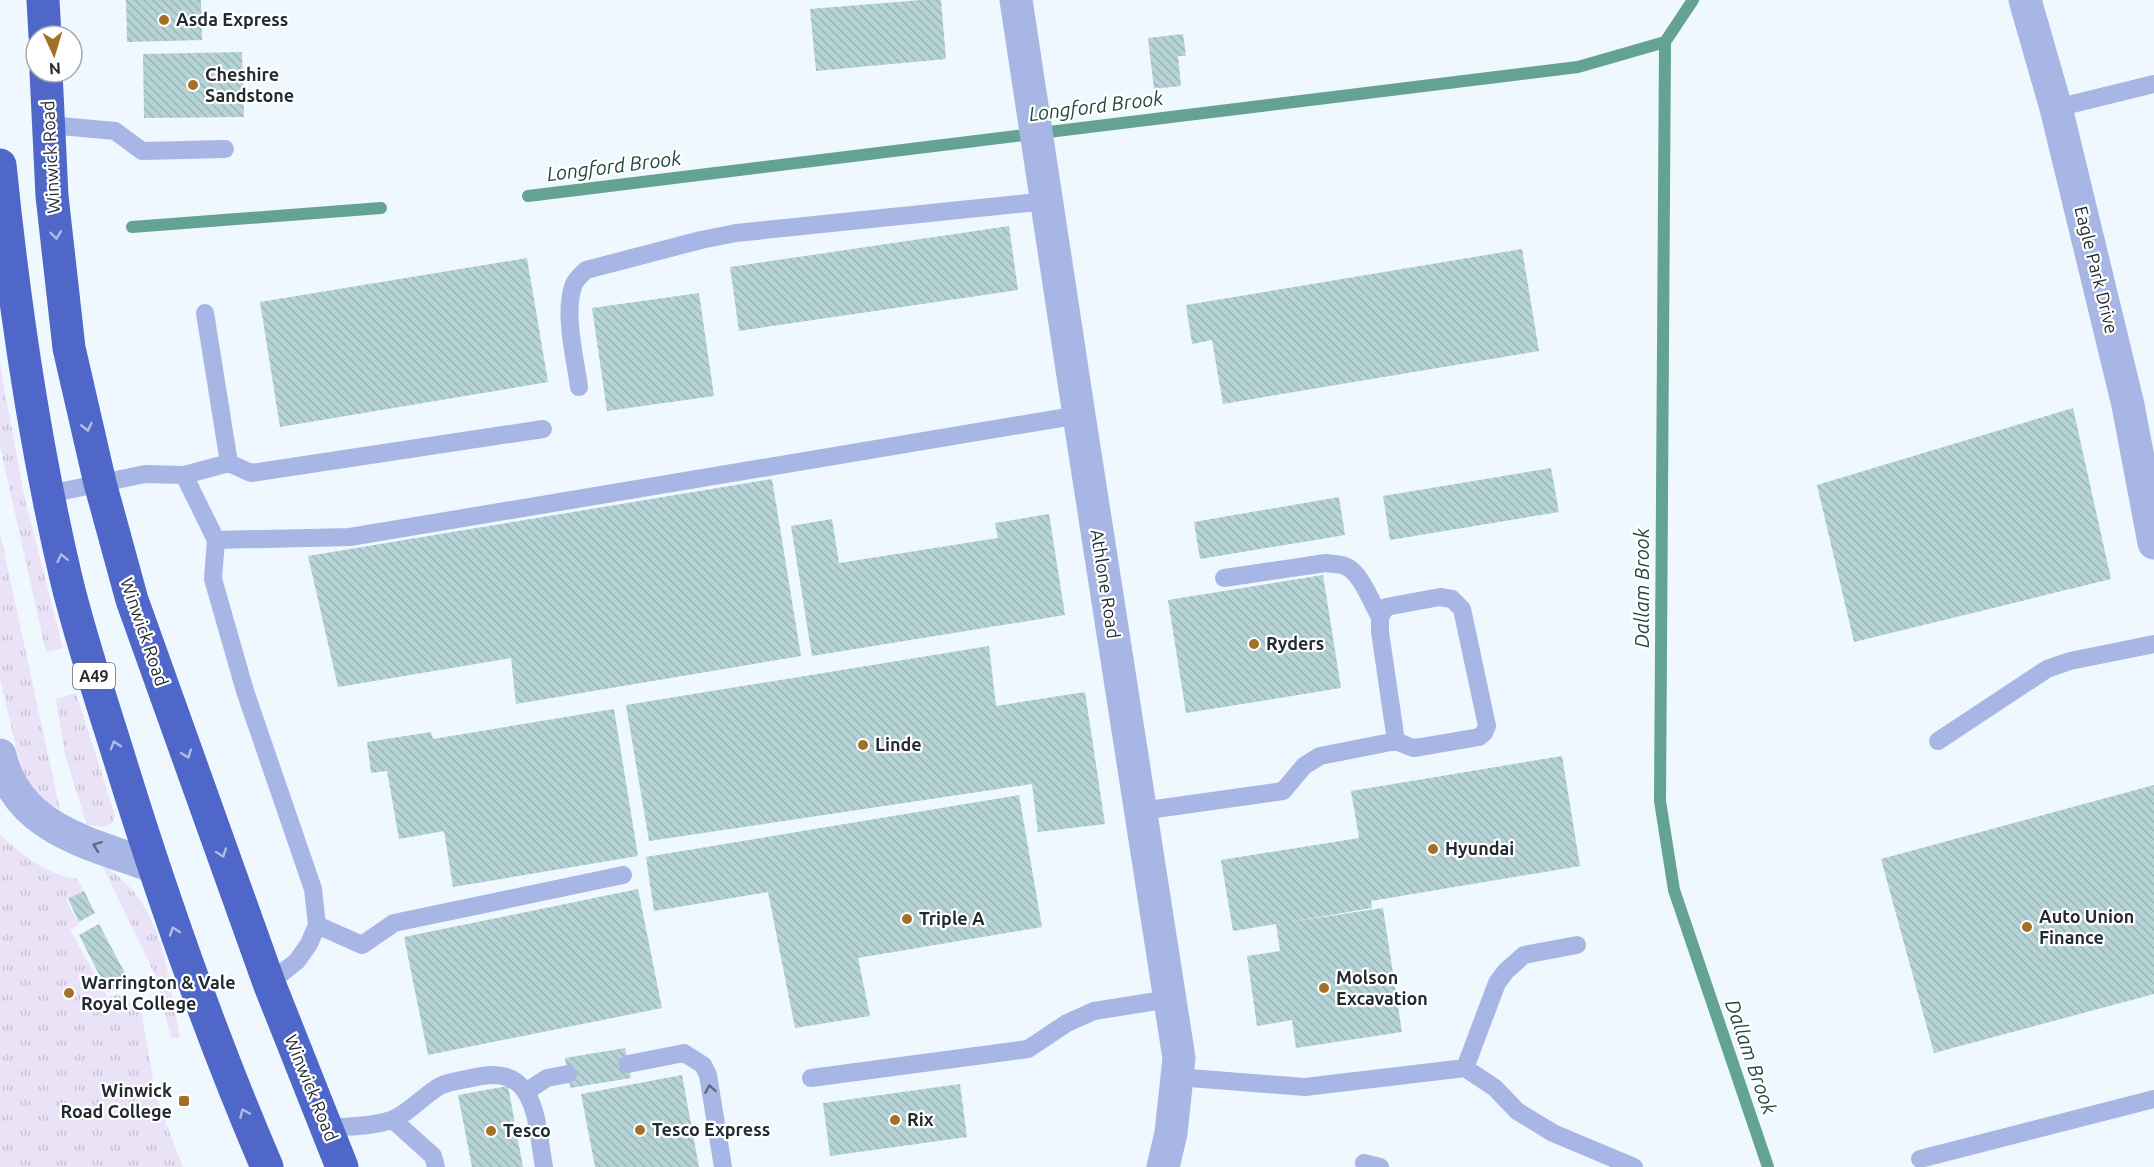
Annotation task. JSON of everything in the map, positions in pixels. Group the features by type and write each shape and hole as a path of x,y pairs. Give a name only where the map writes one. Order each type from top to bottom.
{"highway":[{"path":"43,0 44,24"},
{"name":"Winwick Road","path":"47,84 52,196 69,348 100,483 132,600 269,983 342,1167"},
{"name":"A49","path":"0,165 6,288 66,579 152,866 232,1085 267,1167"}],"street":[{"name":"Athlone Road","path":"1017,0 1078,415 1179,1058 1171,1133 1163,1167"},
{"name":"Eagle Park Drive","path":"2025,0 2056,108 2128,405 2154,543"},
{"path":"1,761 13,791 30,811 54,828 152,866"}],"lane":[{"path":"2056,108 2154,84"},
{"path":"49,125 115,131 142,151 225,149"},
{"path":"579,387 570,298 575,282 586,270 736,233 1045,189"},
{"path":"205,313 229,463"},
{"path":"216,540 350,537 1078,415"},
{"path":"49,494 145,474 184,475 229,463 251,473 543,429"},
{"path":"184,475 216,540 213,579 245,691 313,889 316,925 309,944 297,961 269,983"},
{"path":"1224,578 1326,563 1351,569 1359,578 1380,617 1380,632 1396,741"},
{"path":"1141,811 1283,792 1304,766 1320,756 1396,741 1413,748 1479,737 1484,734 1487,726 1462,609 1452,599 1440,597 1386,607 1380,617"},
{"path":"1938,741 2047,669 2070,661 2154,644"},
{"path":"316,925 362,945 394,922 623,875"},
{"path":"1465,1068 1497,983 1506,971 1524,955 1577,945"},
{"path":"811,1078 1028,1049 1067,1023 1094,1011 1170,999"},
{"path":"628,1064 684,1053 703,1065 708,1075 723,1167"},
{"path":"1177,1077 1305,1087 1465,1068 1495,1088 1517,1111 1553,1133 1634,1167"},
{"path":"527,1091 547,1078 568,1074"},
{"path":"327,1128 367,1125 393,1120 442,1085 487,1075 512,1078 527,1091 533,1109 544,1167"},
{"path":"1920,1159 2154,1099"},
{"path":"393,1120 433,1156 436,1167"}],"green space":[{"path":"0,365 25,500 63,648 46,652 0,446"},
{"path":"0,533 60,810 46,803 25,779 0,679"},
{"path":"76,693 115,815 112,823 104,827 87,825 65,755 56,699"},
{"name":"Warrington & Vale Royal College","path":"0,835 26,857 45,868 65,877 77,879 84,891 66,900 79,924 70,930 108,998 118,994 141,1009 156,1097 183,1167 0,1167"},
{"path":"102,865 123,880 139,898 151,919 166,965 180,1038 171,1038 157,979"}],"building":[{"name":"Asda Express","path":"126,0 201,0 202,40 127,42"},
{"path":"941,0 946,59 816,71 810,9"},
{"path":"1183,34 1186,56 1178,56 1181,86 1154,89 1148,38"},
{"name":"Cheshire Sandstone","path":"242,52 244,117 144,118 143,54"},
{"path":"1009,226 1018,290 739,331 730,267"},
{"path":"1522,249 1539,351 1223,404 1212,340 1192,344 1186,305"},
{"path":"527,258 548,382 280,427 260,302"},
{"path":"699,293 714,396 607,411 592,308"},
{"path":"2073,408 2111,579 1854,642 1817,485"},
{"path":"1551,468 1559,512 1390,540 1383,496"},
{"path":"772,479 801,656 516,704 511,658 338,687 308,556"},
{"path":"1339,497 1345,535 1200,559 1194,522"},
{"path":"1049,514 1065,615 812,656 791,526 832,519 839,563 998,538 995,523"},
{"name":"Ryders","path":"1323,575 1341,688 1186,713 1168,600"},
{"name":"Linde","path":"989,646 996,706 1085,692 1105,824 1038,832 1032,784 649,841 626,705"},
{"path":"614,709 638,856 453,887 444,831 399,839 387,771 371,773 367,742 431,732 433,739"},
{"name":"Hyundai","path":"1562,756 1580,866 1371,901 1372,908 1289,922 1383,908 1402,1032 1296,1048 1292,1020 1257,1026 1247,956 1280,951 1276,924 1233,931 1221,860 1359,838 1351,791"},
{"name":"Auto Union Finance","path":"2154,785 2154,994 1934,1053 1881,859"},
{"name":"Triple A","path":"1019,795 1042,927 858,958 870,1016 795,1028 768,892 654,911 646,857"},
{"path":"638,889 662,1008 428,1055 404,937"},
{"path":"84,891 95,913 79,922 68,899"},
{"path":"99,924 129,981 108,992 79,935"},
{"path":"625,1048 631,1078 570,1088 565,1058"},
{"name":"Tesco Express","path":"682,1075 699,1167 595,1167 581,1094"},
{"name":"Rix","path":"960,1084 967,1137 830,1156 823,1103"},
{"name":"Tesco","path":"508,1086 523,1167 472,1167 458,1095"}],"waterway":[{"name":"Dallam Brook","path":"1693,0 1665,42 1660,801 1674,890 1768,1167"},
{"name":"Longford Brook","path":"528,196 1578,67 1665,42"},
{"name":"Longford Brook","path":"132,227 381,208"}],"place":[{"name":"Asda Express","path":"164,20"},
{"name":"Cheshire Sandstone","path":"193,85"},
{"name":"Ryders","path":"1254,644"},
{"name":"Linde","path":"863,745"},
{"name":"Hyundai","path":"1433,849"},
{"name":"Triple A","path":"907,919"},
{"name":"Auto Union Finance","path":"2027,927"},
{"name":"Molson Excavation","path":"1324,988"},
{"name":"Warrington & Vale Royal College","path":"69,993"},
{"name":"Winwick Road College","path":"184,1101"},
{"name":"Rix","path":"895,1120"},
{"name":"Tesco Express","path":"640,1130"},
{"name":"Tesco","path":"491,1131"}]}
